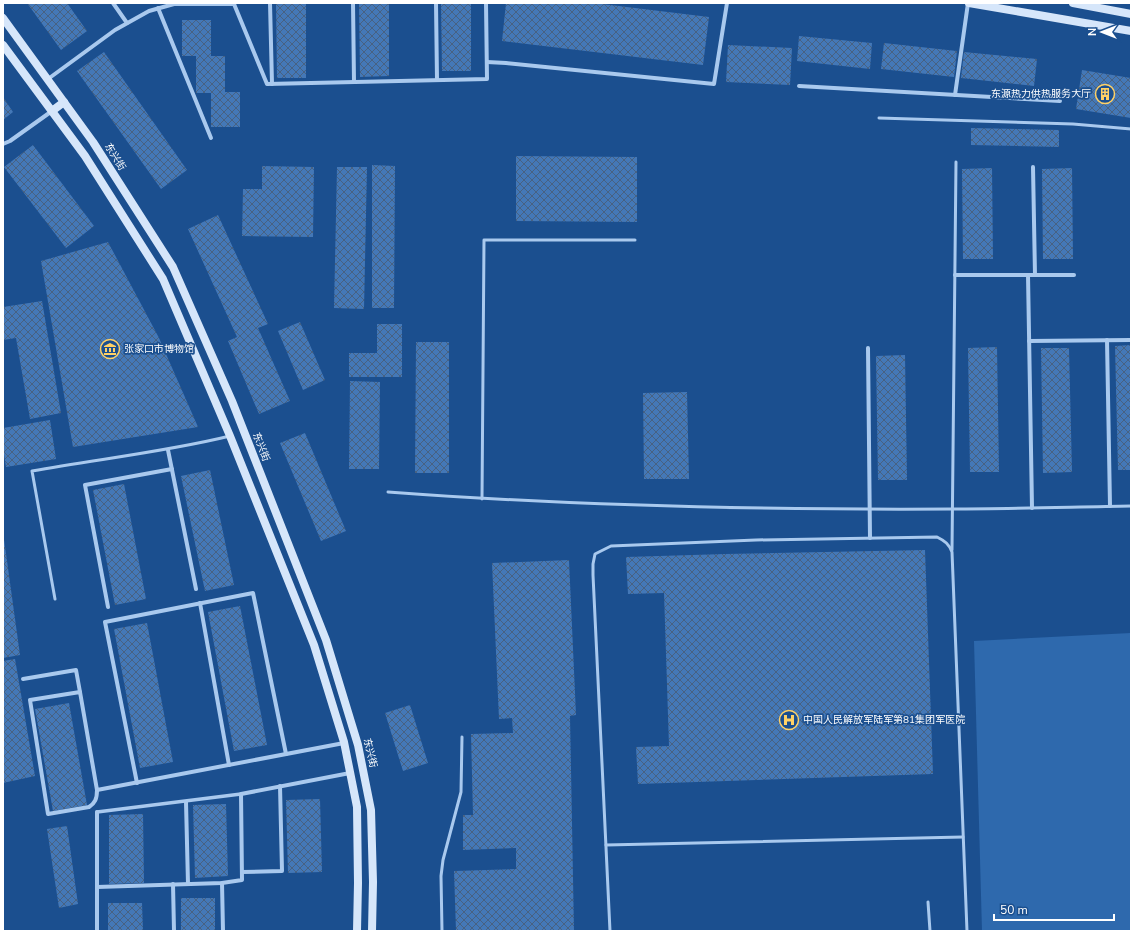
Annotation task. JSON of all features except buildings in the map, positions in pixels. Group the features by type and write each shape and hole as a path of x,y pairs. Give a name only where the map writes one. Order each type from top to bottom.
{"main road":[{"path":"973,3 1131,31"},
{"path":"1073,3 1131,14"},
{"name":"东兴街","path":"3,18 93,142 172,267 232,401 326,640 358,745 371,810 373,882 372,931"},
{"path":"3,45 85,156 163,279 230,436 314,645 344,742 357,807 357,931"},
{"path":"52,111 64,102"}],"street":[{"path":"113,3 127,23"},
{"path":"48,79 115,30 149,11 174,3 234,4 267,84 487,79 486,3"},
{"path":"270,3 272,84"},
{"path":"354,3 354,82"},
{"path":"436,3 437,80"},
{"path":"487,62 714,84 727,3"},
{"path":"955,95 973,3"},
{"path":"158,8 211,138"},
{"path":"799,86 1060,101"},
{"path":"3,144 10,141 52,111"},
{"path":"1033,167 1035,275"},
{"path":"955,275 1074,275"},
{"path":"1028,275 1032,508"},
{"path":"1107,340 1110,506"},
{"path":"1029,341 1131,340"},
{"path":"868,348 870,538"},
{"path":"168,450 196,589"},
{"path":"108,607 85,485 172,469"},
{"path":"137,783 105,622 200,603 253,594 286,754"},
{"path":"200,603 229,765"},
{"path":"22,679 76,670 80,692 97,790 97,799 89,808 48,814 30,700 80,692"},
{"path":"97,790 344,742"},
{"path":"97,931 97,812 241,794 350,773"},
{"path":"242,872 282,871 280,786"},
{"path":"97,887 222,883 242,880 241,794"},
{"path":"186,802 188,884"},
{"path":"222,883 222,931"},
{"path":"173,884 174,931"}],"lane":[{"path":"879,118 1073,124 1131,130"},
{"path":"956,162 952,552 967,931"},
{"path":"482,499 484,240 635,240"},
{"path":"55,598 32,471 168,450 230,436"},
{"path":"388,492 482,499 613,505 870,509 1131,506"},
{"path":"610,931 593,575 595,554 611,546 756,540 937,537 944,540 950,546 952,552"},
{"path":"442,931 441,876 443,860 461,792 462,737"},
{"path":"606,845 963,837"},
{"path":"928,902 930,931"}],"shaded area":[{"path":"1131,633 1131,931 982,931 974,641"}],"place":[{"name":"东源热力供热服务大厅","path":"1105,94"},
{"name":"张家口市博物馆","path":"110,349"},
{"name":"中国人民解放军陆军第81集团军医院","path":"789,720"}]}
